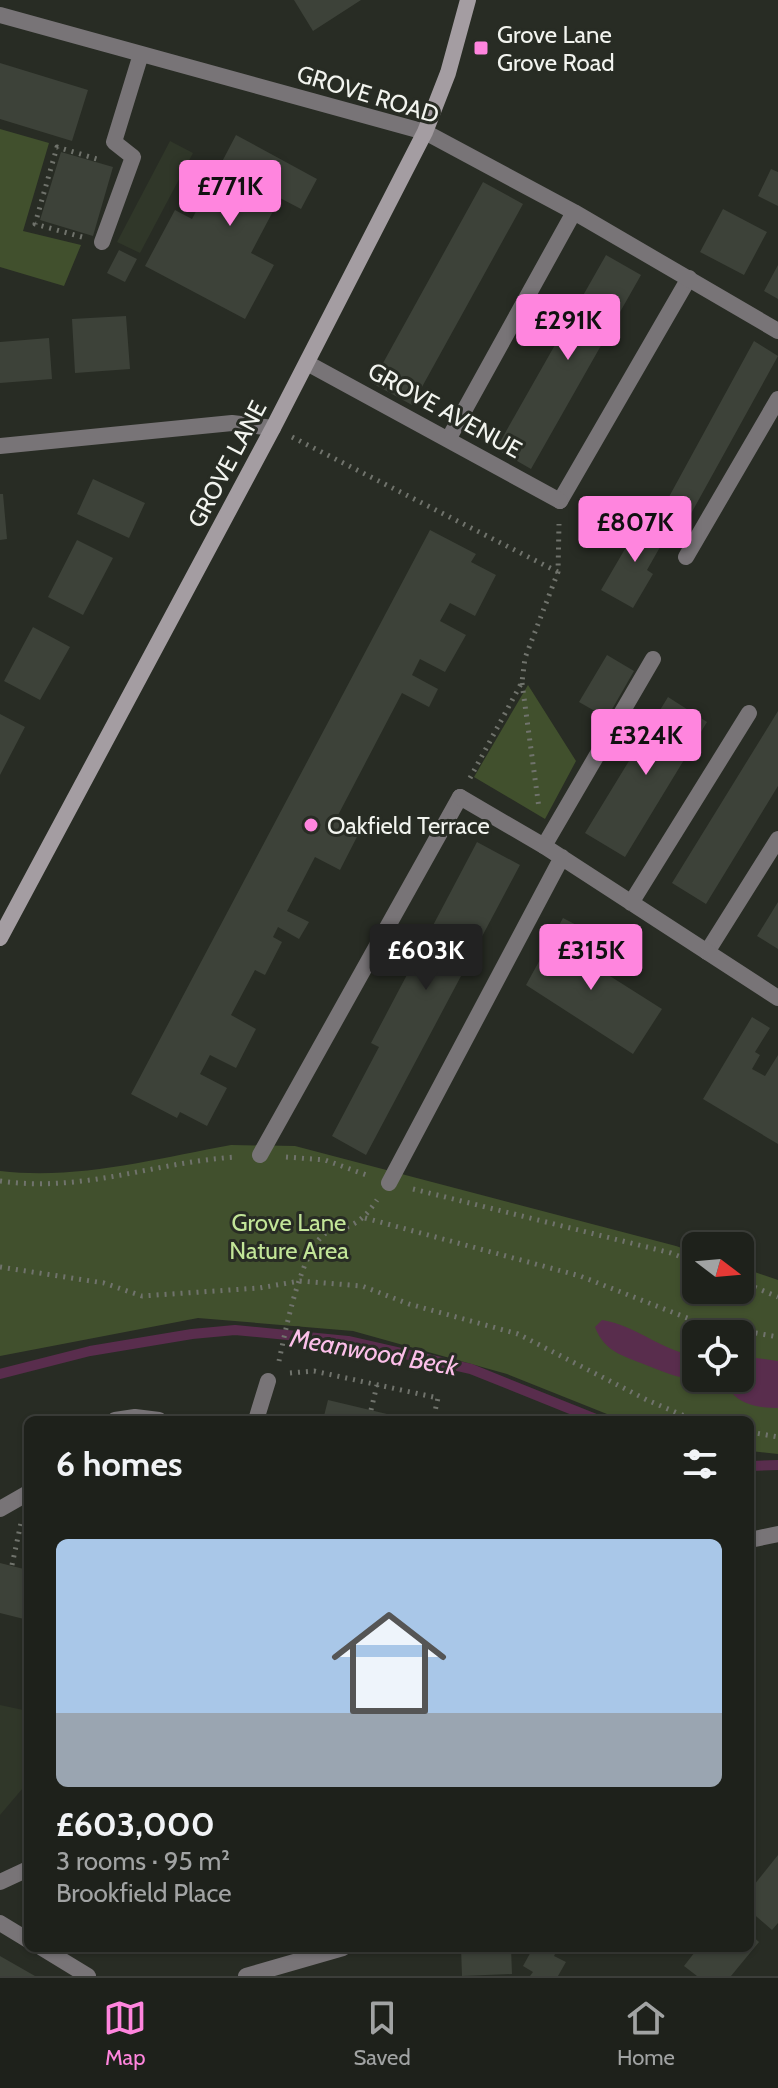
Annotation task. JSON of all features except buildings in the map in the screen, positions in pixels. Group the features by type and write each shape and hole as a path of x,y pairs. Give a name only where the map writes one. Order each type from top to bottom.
{"main road":[{"name":"GROVE LANE","path":"2,928 273,428 425,132 448,73 468,0"}],"street":[{"name":"GROVE ROAD","path":"0,15 425,132 574,212 778,331"},
{"path":"102,242 133,157 114,142 141,54"},
{"path":"449,438 574,212"},
{"path":"560,501 689,278"},
{"name":"GROVE AVENUE","path":"307,363 560,501"},
{"path":"686,557 778,399"},
{"path":"0,446 232,423 273,428"},
{"path":"544,846 653,659"},
{"path":"631,903 749,713"},
{"path":"260,1155 460,797 562,857 778,998"},
{"path":"707,952 778,839"},
{"path":"389,1183 562,857"},
{"path":"257,1416 272,1377"},
{"path":"0,1509 24,1495"},
{"path":"754,1539 778,1534"},
{"path":"0,1882 24,1871"},
{"path":"0,1923 24,1938"},
{"path":"49,1952 88,1976"},
{"path":"246,1976 329,1952"}],"path":[{"path":"102,242 35,224 57,147 129,168"},
{"path":"273,428 558,572"},
{"path":"544,846 522,682 525,658 558,572 560,501"},
{"path":"460,797 522,682"},
{"path":"0,1181 64,1185 134,1175 197,1159 260,1155 325,1160 389,1183 682,1257"},
{"path":"280,1359 292,1304 311,1250 326,1233 349,1227 365,1218 389,1183"},
{"path":"365,1218 580,1276 700,1323 778,1337"},
{"path":"0,1267 104,1283 142,1296 259,1288 300,1281 362,1286 409,1304 518,1334 685,1416"},
{"path":"754,1287 778,1297"},
{"path":"272,1377 314,1371 438,1398 434,1416"},
{"path":"371,1410 377,1385"},
{"path":"754,1433 778,1437"},
{"path":"12,1565 17,1540"}],"shaded area":[{"path":"170,141 193,153 140,253 117,242"},
{"path":"602,1320 626,1327 682,1352 682,1377 618,1353 599,1336 595,1327"},
{"path":"754,1358 778,1361 778,1408 744,1402 731,1392 754,1392"},
{"path":"0,1705 24,1710 24,1787 0,1815"}],"green space":[{"path":"0,129 49,143 23,231 81,245 64,286 0,267"},
{"path":"528,685 576,761 545,819 474,777"},
{"name":"Grove Lane Nature Area","path":"231,1145 295,1146 682,1248 682,1304 754,1304 754,1272 778,1280 778,1454 754,1451 754,1416 612,1416 507,1374 353,1331 198,1318 0,1356 0,1171 59,1173"}],"waterway":[{"name":"Meanwood Beck","path":"0,1374 90,1351 235,1330 348,1341 471,1369 588,1416"},
{"name":"Meanwood Beck","path":"754,1466 778,1465"}],"place":[{"name":"Grove Lane Grove Road","path":"481,48"},
{"name":"Oakfield Terrace","path":"311,825"}]}
